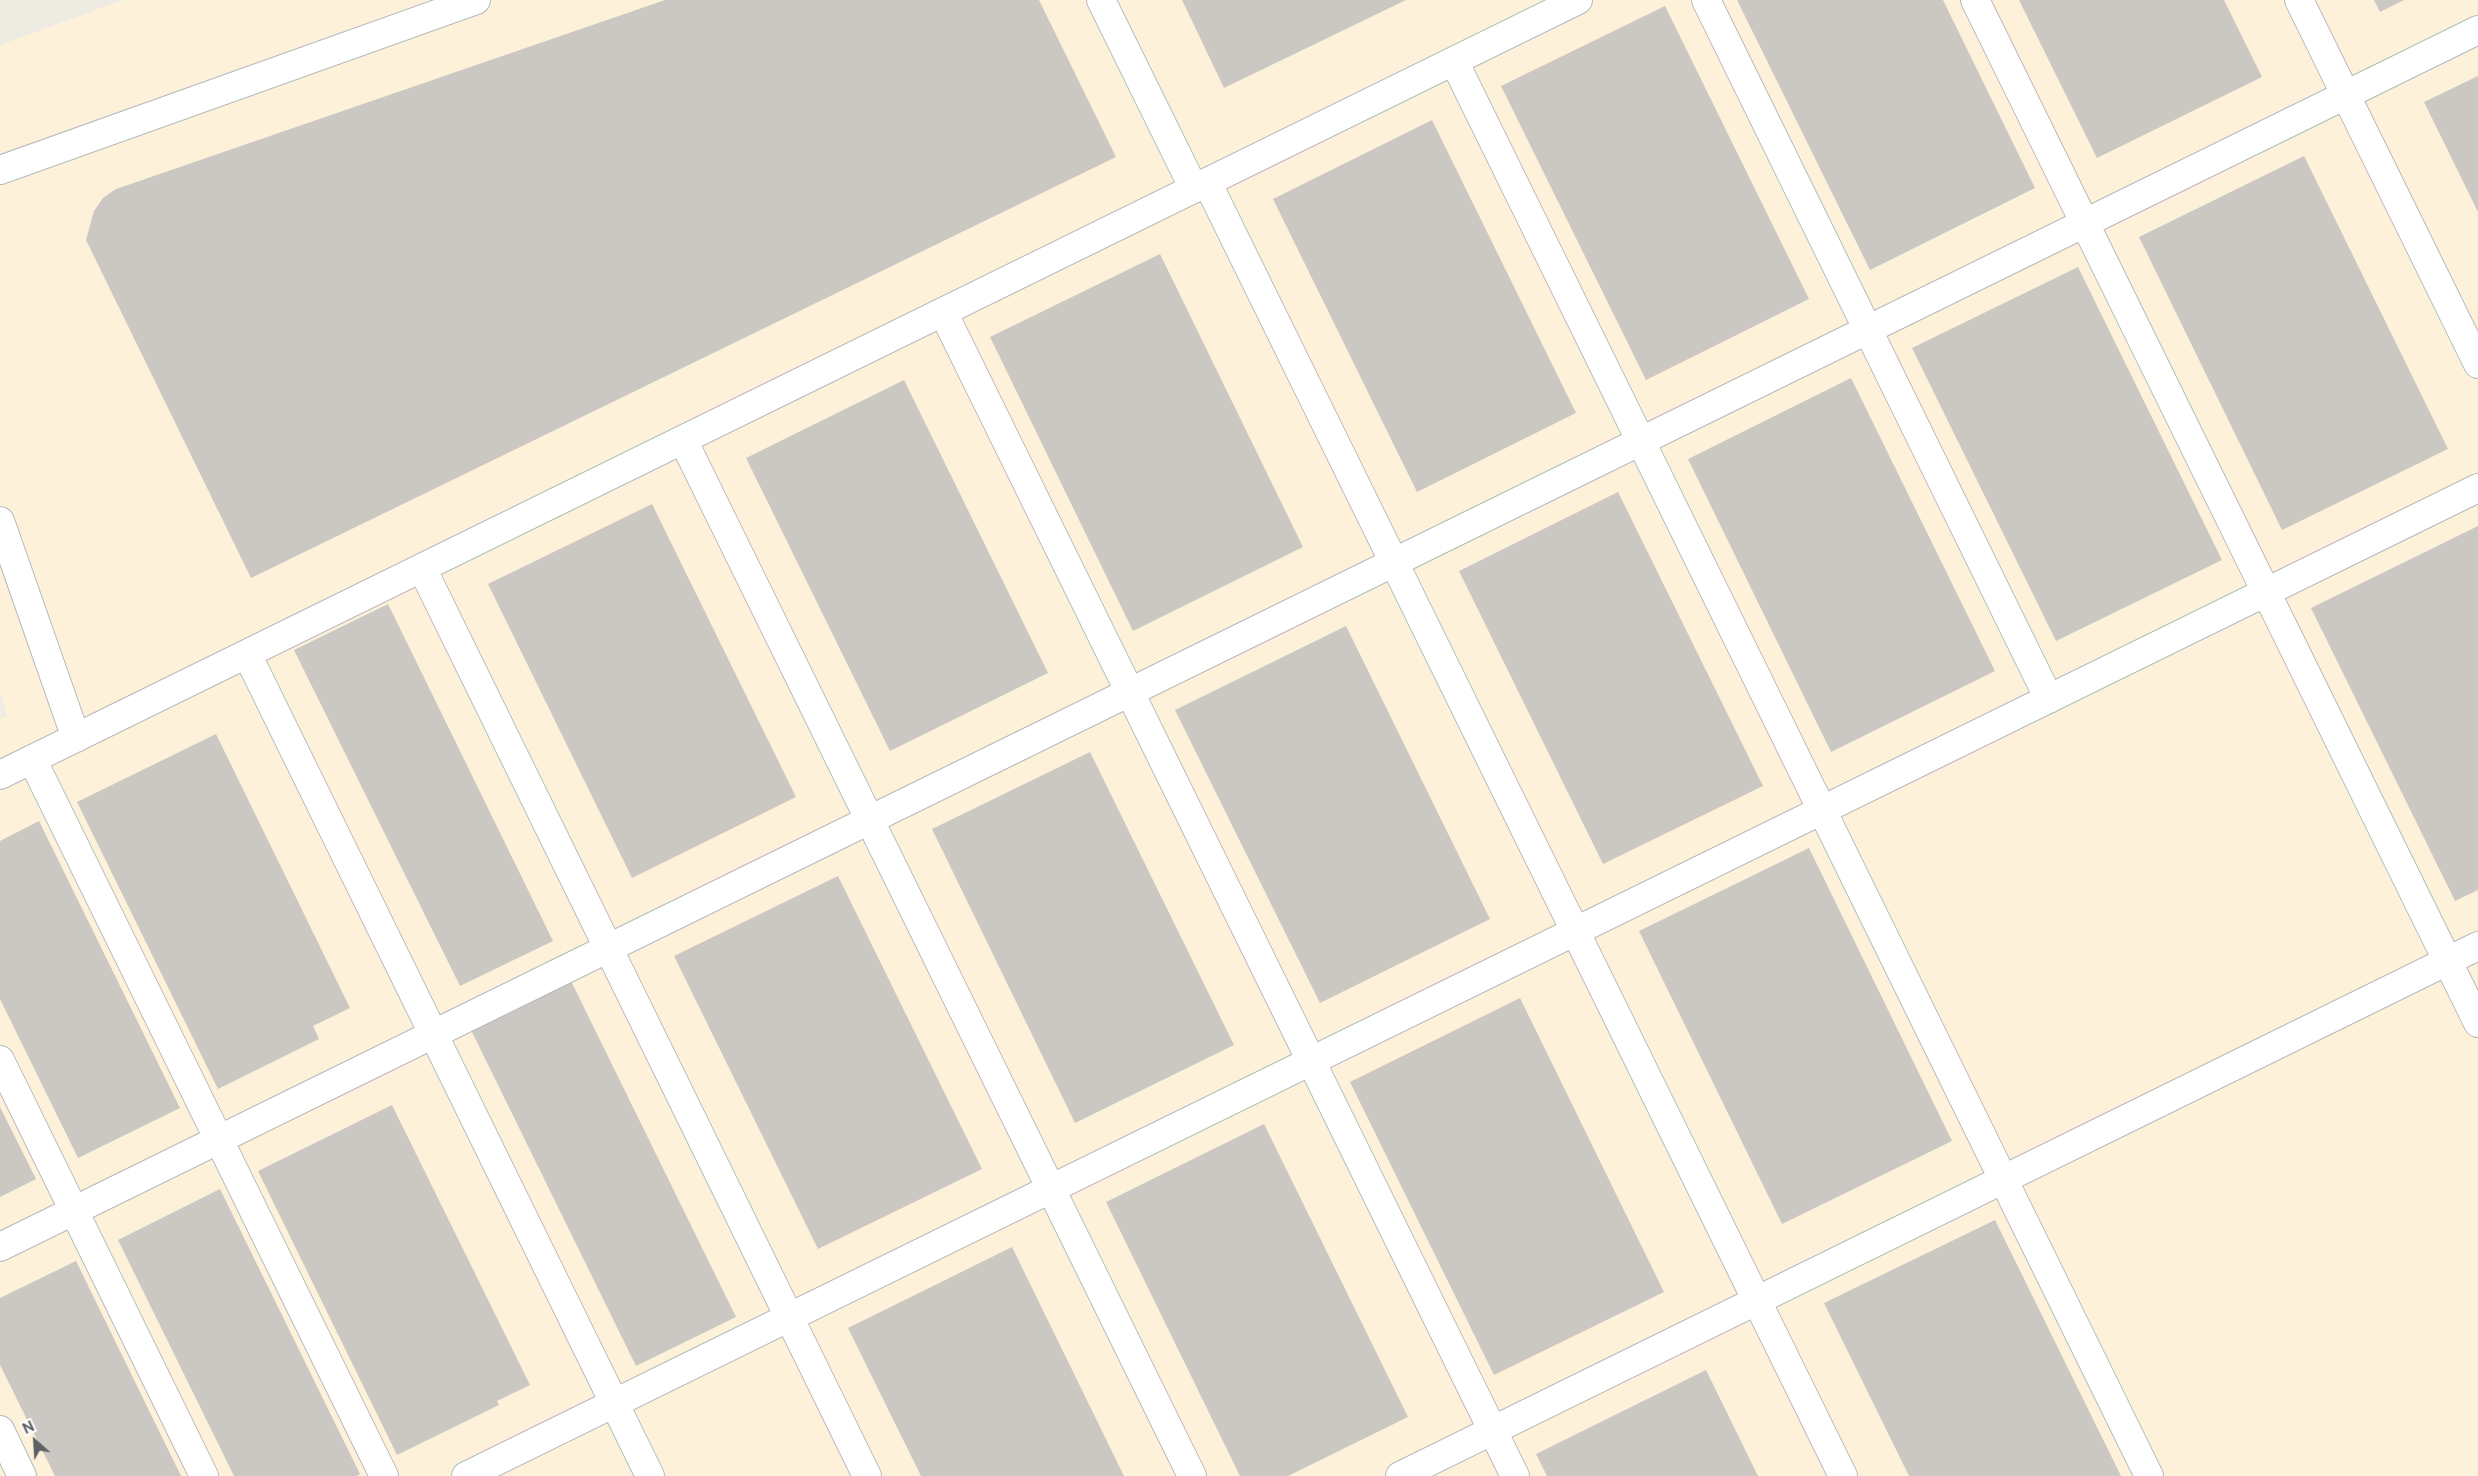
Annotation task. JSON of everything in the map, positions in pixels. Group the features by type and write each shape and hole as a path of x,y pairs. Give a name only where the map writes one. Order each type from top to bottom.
{"lane":[{"path":"0,170 476,0"},
{"path":"1101,0 1200,185 1394,562 1843,1476"},
{"path":"0,775 1578,0"},
{"path":"1706,0 2049,699"},
{"path":"1976,0 2478,1023"},
{"path":"2299,0 2478,364"},
{"path":"0,1247 2478,30"},
{"path":"1454,61 2149,1476"},
{"path":"943,312 1515,1476"},
{"path":"683,440 1192,1476"},
{"path":"466,1476 2478,488"},
{"path":"0,521 76,738"},
{"path":"422,568 868,1476"},
{"path":"247,654 650,1476"},
{"path":"32,760 384,1476"},
{"path":"1400,1476 2478,946"},
{"path":"0,1060 204,1476"},
{"path":"0,1430 22,1476"}],"shaded area":[{"path":"123,0 2478,0 2478,1476 0,1476 0,719 7,716 0,691 0,45"}],"building":[{"path":"665,0 1039,0 1116,157 251,578 86,240 94,211 103,198 116,189"},
{"path":"1182,0 1406,0 1224,88"},
{"path":"1737,0 1943,0 2035,188 1870,270"},
{"path":"2019,0 2224,0 2262,77 2097,158"},
{"path":"2374,0 2404,0 2380,12"},
{"path":"1665,6 1809,299 1646,380 1501,86"},
{"path":"2478,76 2478,212 2424,102"},
{"path":"1432,120 1576,413 1417,492 1273,199"},
{"path":"2304,156 2448,449 2282,530 2139,237"},
{"path":"1160,254 1303,547 1133,631 990,337"},
{"path":"2078,267 2222,560 2056,641 1912,348"},
{"path":"1851,378 1995,671 1831,752 1688,459"},
{"path":"904,380 1048,673 890,751 746,458"},
{"path":"1618,492 1763,786 1603,864 1459,571"},
{"path":"652,504 796,797 632,878 488,584"},
{"path":"2478,526 2478,890 2455,901 2311,608"},
{"path":"388,604 553,941 460,986 294,650"},
{"path":"1346,626 1490,919 1320,1003 1175,710"},
{"path":"216,734 350,1008 313,1026 319,1039 218,1089 77,802"},
{"path":"1090,752 1234,1045 1075,1123 932,829"},
{"path":"39,821 180,1108 78,1158 0,999 0,841"},
{"path":"1809,848 1952,1141 1782,1224 1639,931"},
{"path":"838,876 982,1169 818,1249 674,956"},
{"path":"571,981 736,1317 636,1366 471,1030"},
{"path":"1520,998 1664,1292 1494,1375 1350,1082"},
{"path":"392,1105 530,1385 497,1401 499,1405 397,1455 258,1171"},
{"path":"0,1107 36,1179 0,1197"},
{"path":"1264,1124 1408,1417 1288,1476 1240,1476 1106,1202"},
{"path":"220,1189 360,1474 356,1476 234,1476 118,1240"},
{"path":"1995,1220 2121,1476 1909,1476 1824,1303"},
{"path":"1012,1247 1124,1476 921,1476 848,1328"},
{"path":"76,1261 181,1476 55,1476 0,1365 0,1298"},
{"path":"1706,1370 1758,1476 1547,1476 1536,1454"}]}
